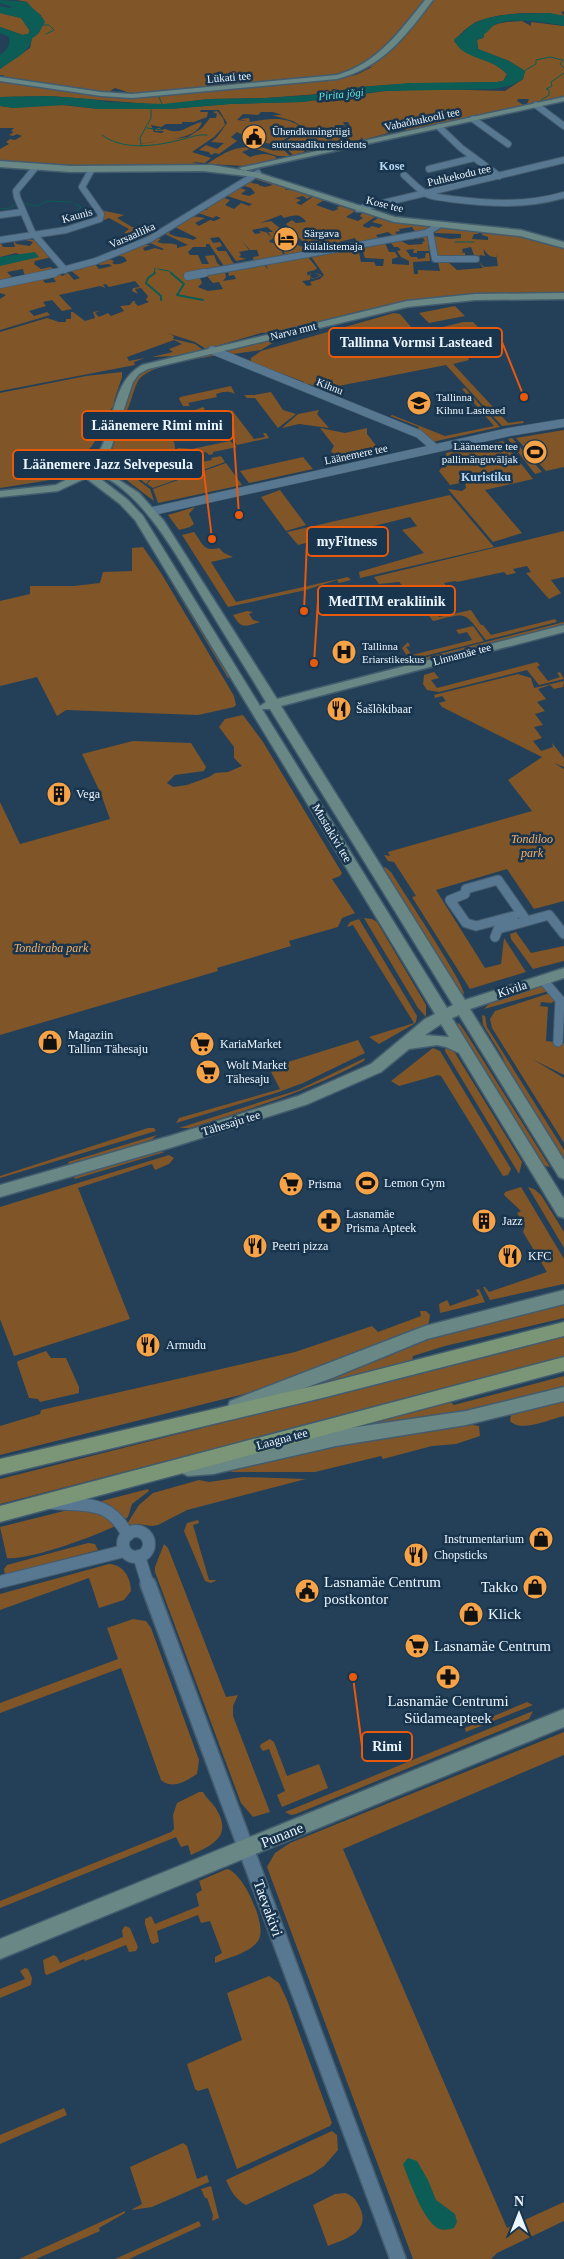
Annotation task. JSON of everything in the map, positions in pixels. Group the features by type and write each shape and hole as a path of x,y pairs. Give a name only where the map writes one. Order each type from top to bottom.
{"main road":[{"name":"Lükati tee","path":"0,79 100,94 132,96 337,77 360,71 378,60 429,0"},
{"name":"Vabaõhukooli tee","path":"253,171 284,160 564,99"},
{"path":"0,164 92,169 222,168 253,171"},
{"path":"203,168 253,171"},
{"name":"Kose tee","path":"253,171 358,209 401,220 521,233 564,245"},
{"name":"Narva mnt","path":"0,493 27,493 58,488 87,469 104,454 128,381 136,372 156,363 360,314 422,302 475,297 564,296"},
{"name":"Narva mnt","path":"0,493 46,485 87,469 114,419"},
{"path":"104,454 106,467 119,482"},
{"name":"Mustakivi tee","path":"87,469 119,482 153,512 169,534 564,1173"},
{"name":"Mustakivi tee","path":"87,469 101,484 134,511 564,1212"},
{"path":"58,488 86,482 101,484"},
{"path":"145,529 160,535 169,534"},
{"name":"Linnamäe tee","path":"255,708 274,705 564,628"},
{"name":"Kivila","path":"444,1016 461,1007 488,997 564,973"},
{"path":"481,1040 478,1011 488,997"},
{"name":"Tähesaju tee","path":"0,1191 173,1141 303,1100 376,1068 430,1023 444,1016"},
{"path":"403,1046 420,1041 440,1039 449,1041 466,1052"},
{"path":"203,1418 326,1373 425,1333 563,1297"},
{"path":"0,1467 322,1391 564,1329"},
{"name":"Laagna tee","path":"0,1514 564,1364"},
{"path":"166,1470 213,1466 311,1443 466,1418 564,1394"},
{"name":"Punane","path":"0,1949 564,1718"}],"street":[{"path":"536,105 564,126"},
{"path":"473,119 508,144"},
{"path":"439,127 498,176"},
{"path":"429,168 474,158"},
{"name":"Puhkekodu tee","path":"358,209 564,160"},
{"path":"36,167 16,192 22,212 35,236 66,270"},
{"name":"Kaunis","path":"0,240 35,236 89,224 101,218 101,214 82,187 92,169"},
{"name":"Varsaallika","path":"0,284 66,270 141,244 190,217 253,171"},
{"path":"404,175 425,193 432,196 512,205 541,202 564,195"},
{"path":"0,215 22,212"},
{"path":"188,276 430,232 439,225"},
{"path":"430,232 435,259 476,259"},
{"name":"Kihnu","path":"212,350 419,434 435,448"},
{"name":"Läänemere tee","path":"153,512 435,448 509,432 564,423"},
{"path":"514,916 476,926 466,923 450,900 465,894 466,889 498,880 526,920"},
{"path":"495,937 498,929 549,914 564,934"},
{"path":"543,980 560,1000 558,1042"},
{"path":"44,1502 99,1508 109,1511 116,1516 128,1535"},
{"path":"0,1582 132,1553 148,1548 147,1537 138,1532 128,1535 124,1540 132,1553"},
{"name":"Taevakivi","path":"132,1553 153,1599 398,2259"}],"green space":[{"path":"17,0 564,0 564,11 561,12 564,16 531,13 483,19 466,29 454,41 466,51 501,69 507,74 503,81 401,84 361,87 319,94 266,98 209,99 163,105 49,96 0,97 0,80 72,92 125,98 329,80 356,75 372,67 364,66 335,75 142,93 130,93 115,88 107,93 2,77 4,75 0,75 0,69 30,48 32,38 40,31 41,15 32,10 27,2"},
{"path":"0,13 21,18 30,31 28,34 23,35 0,27"},
{"path":"522,21 531,26 531,22 564,26 564,98 529,106 527,104 529,99 518,99 517,101 525,106 407,131 402,127 395,127 388,129 392,132 363,140 362,137 360,140 348,142 343,133 351,133 352,130 348,122 343,122 347,130 344,125 335,125 335,129 340,131 334,132 339,133 338,137 345,142 307,151 295,144 305,152 293,155 282,144 296,134 301,126 293,121 272,115 282,115 273,112 261,112 258,115 243,114 237,120 247,121 240,119 249,118 250,122 280,119 298,125 299,128 294,133 284,140 273,144 262,142 254,137 237,132 231,137 237,141 219,154 211,155 209,152 199,150 206,145 217,149 224,143 211,142 227,123 219,110 201,110 200,112 208,112 207,117 194,122 166,124 161,127 151,125 154,132 162,133 164,131 155,131 155,129 180,131 202,122 193,133 168,140 188,137 202,128 210,118 216,118 217,114 213,112 217,111 223,118 225,125 214,137 192,152 211,158 205,163 192,162 201,165 82,167 0,161 0,149 9,144 6,142 22,136 17,134 9,135 14,132 11,131 14,128 0,128 0,106 14,108 23,105 8,106 5,104 40,100 52,101 62,105 99,109 169,109 230,104 302,102 386,91 433,89 505,91 523,79 525,71 509,61 478,49 477,40 483,38 485,33 493,26 504,23"},
{"path":"264,144 261,147 271,150 273,148 271,147 275,145 281,147 290,156 278,156 252,148 242,152 250,157 269,154 277,157 275,158 277,160 245,166 207,164 229,151 248,147 254,148 249,146"},
{"path":"258,177 287,187 285,190 291,189 312,196 307,199 303,196 295,198 301,200 296,203 301,205 314,196 324,200 316,205 333,211 339,209 336,208 340,206 355,211 346,217 358,221 363,218 360,216 362,213 375,217 363,225 364,227 369,228 372,226 379,228 383,225 372,222 378,218 432,228 416,233 412,227 399,229 400,231 395,232 399,236 395,237 388,232 376,235 378,238 388,236 390,238 357,242 355,238 339,242 338,246 312,248 304,243 286,224 292,220 296,223 306,222 304,219 296,216 284,218 281,215 260,223 271,221 286,233 280,235 287,236 272,238 269,242 282,245 283,254 285,254 283,251 285,244 296,244 313,252 254,262 253,257 259,256 257,250 250,250 241,240 249,250 239,252 241,255 239,257 246,259 236,261 219,237 210,238 213,243 220,242 222,246 216,248 218,251 226,251 235,266 224,266 209,244 206,244 206,247 193,247 188,252 190,255 198,255 202,264 209,264 205,256 214,255 217,263 223,268 196,276 200,278 202,283 198,287 208,291 223,289 219,282 213,283 205,274 225,272 226,277 223,281 236,279 234,275 229,276 228,271 264,265 268,269 266,264 308,257 317,268 307,272 308,276 311,273 310,276 313,279 310,277 310,280 302,281 307,286 312,285 310,282 320,279 324,275 310,255 358,248 361,262 374,262 376,266 383,266 384,259 365,258 362,249 363,246 385,243 389,252 395,252 398,257 392,259 392,264 409,265 409,261 401,257 397,251 401,250 398,247 394,247 391,243 399,240 409,245 423,244 422,242 425,241 423,238 407,240 427,235 429,251 413,253 414,249 406,250 411,257 417,257 418,259 425,258 426,253 429,253 430,261 413,262 414,274 418,274 418,270 440,271 438,262 447,261 457,270 483,268 479,262 484,267 498,266 496,254 496,257 488,255 483,249 485,256 480,255 479,257 474,255 471,247 462,249 463,252 460,252 465,253 465,256 436,258 434,236 450,239 461,238 461,234 434,233 442,228 447,228 480,231 478,234 474,234 472,239 488,240 488,237 482,235 483,232 515,235 564,248 564,293 469,295 419,300 360,311 277,332 261,333 206,349 195,342 167,333 174,336 173,339 195,344 203,350 174,356 152,357 173,352 169,349 182,344 174,340 127,357 129,361 145,358 134,362 135,365 0,391 0,332 47,318 66,322 66,319 71,319 71,312 85,321 95,318 93,312 99,311 95,313 99,317 108,313 111,316 124,311 120,306 130,305 133,301 136,301 134,302 138,306 149,302 146,300 148,296 141,288 135,289 138,294 132,291 133,288 140,287 135,281 109,287 106,284 103,285 106,288 100,286 59,295 72,309 62,311 52,300 43,302 46,306 29,311 34,316 47,312 50,315 0,330 0,299 6,295 0,293 0,285 49,277 50,279 43,280 45,283 56,282 51,274 59,273 62,276 68,273 74,280 80,278 70,270 94,263 99,269 112,266 97,263 107,258 114,261 112,263 114,264 122,263 127,261 124,257 117,255 142,245 150,245 143,248 145,251 155,248 164,249 150,243 158,238 161,239 157,242 174,244 177,245 177,248 188,245 165,234 170,232 169,234 193,240 197,238 175,227 192,216 205,218 195,223 199,226 210,220 214,221 221,218 216,216 213,218 198,213 208,210 206,209 222,197 230,200 225,205 234,209 241,203 249,206 252,204 224,195 237,187 246,190 241,194 249,196 255,193 251,188 241,185 253,181 251,183 265,187 273,185 255,179","holes":["267,227 273,232 268,232 272,238 266,232 259,231 261,233 255,234 252,230"]},
{"path":"100,210 124,215 117,218 132,227 148,229 149,233 156,233 142,240 128,237 132,234 124,233 129,229 109,218 96,223 104,217"},
{"path":"13,240 16,244 30,246 33,242 25,240 38,241 52,257 35,261 34,264 41,269 51,267 54,270 25,277 23,269 7,272 12,277 4,279 20,277 0,282 0,265 23,256 16,253 0,257 0,241 3,247 15,247"},
{"path":"455,306 465,316 429,323 419,313"},
{"path":"394,313 400,314 411,327 443,327 463,322 473,322 485,334 482,336 487,335 500,348 485,351 480,346 481,349 473,351 463,346 469,360 453,364 508,423 523,421 524,423 502,426 446,365 318,390 312,389 314,386 309,384 306,386 302,384 304,382 254,363 250,364 251,358 261,351"},
{"path":"278,337 279,339 261,350 226,355 225,352"},
{"path":"207,354 218,355 163,366 144,375 138,381 127,411 121,419 133,381 143,371"},
{"path":"122,372 114,401 115,405 88,450 62,458 59,462 59,474 50,480 0,488 0,393 86,376"},
{"path":"231,386 235,394 228,392 216,394 217,397 188,403 190,406 183,406 179,399 180,397"},
{"path":"465,388 500,427 432,442 417,430 419,427 390,416 392,415 445,436 494,426 462,389"},
{"path":"271,392 283,410 296,414 278,428 255,398 247,398 244,395"},
{"path":"203,407 205,409 201,411 205,416 230,411 217,419 219,422 210,431 204,422 200,423 190,412"},
{"path":"232,410 254,439 265,437 263,433 266,433 269,438 237,445 220,422"},
{"path":"319,410 317,414 329,428 299,424 282,428 298,414"},
{"path":"155,418 171,436 175,449 146,484 111,455 117,431 133,423"},
{"path":"320,428 345,433 367,428 367,434 378,448 388,452 361,458 359,456 362,455 360,452 353,454 356,459 341,463 331,451 334,446"},
{"path":"564,430 564,467 546,471 516,438"},
{"path":"512,438 542,472 535,474 508,439"},
{"path":"230,441 237,447 213,452 213,454 209,455 206,452 177,458 183,466 212,460 211,458 221,456 225,462 153,488 147,484 178,448 192,449"},
{"path":"503,441 533,479 485,490 522,533 493,542 448,489 462,491 466,488 465,482 450,485 439,471 447,461 446,453"},
{"path":"303,457 313,469 249,483 240,471"},
{"path":"110,459 150,489 154,501 116,472 110,464"},
{"path":"226,463 242,485 158,503 153,489"},
{"path":"280,490 306,525 286,531 261,497"},
{"path":"450,495 494,547 360,578 359,572 424,553 402,530 417,526 410,517 298,545 287,532"},
{"path":"195,507 189,514 194,524 190,527 179,530 168,515"},
{"path":"564,531 564,577 551,580 561,593 549,599 526,573 531,572 527,566 513,569 516,573 507,575 504,572 444,583 450,592 415,601 417,604 412,605 404,604 393,593 391,589 402,585 399,582 379,584 374,577"},
{"path":"194,532 206,548 219,548 224,553 233,557 211,562 236,602 348,577 351,580 339,583 337,580 306,590 228,607 182,535"},
{"path":"143,547 161,573 234,696 236,705 234,707 198,715 66,710 57,716 37,677 0,686 0,601 30,594 30,586 74,586 100,583 103,572 132,571 132,548"},
{"path":"172,580 230,675 230,678 228,678 171,582"},
{"path":"438,605 440,607 432,609 439,617 471,610 481,625 491,635 555,619 557,622 486,640 469,619 464,616 453,616 433,621 423,608"},
{"path":"247,611 253,612 249,614 253,620 260,622 244,626 233,615"},
{"path":"564,622 564,626 415,662 408,662"},
{"path":"473,626 484,641 412,659 409,659 402,648 408,642 410,646 406,647 412,655 472,640 467,632 459,634 456,630"},
{"path":"537,662 540,665 537,667 548,681 560,677 557,673 560,672 564,679 539,685 527,670 439,692 427,690 423,684 424,675 434,672 439,678 431,680 437,688"},
{"name":"Tondiloo park","path":"518,674 531,678 534,688 564,681 563,687 554,689 550,685 538,689 546,699 537,702 545,711 535,714 543,725 534,727 542,738 533,741 541,751 553,747 552,743 564,758 564,767 554,763 564,769 564,901 534,909 507,869 436,890 485,968 501,964 504,938 526,972 470,989 412,897 416,896 394,862 388,861 384,855 390,856 388,852 532,811 508,780 542,757 442,707 439,703 446,701 442,696 435,698 434,695"},
{"name":"Tondiraba park","path":"243,715 263,742 342,873 340,876 332,879 355,913 342,918 338,927 289,941 291,946 217,968 218,971 0,1035 0,802 20,844 110,819 101,794 82,754 133,741 191,743 206,767 204,771 175,775 167,783 173,787 187,785 215,773 228,772 242,766 234,758 234,747 219,727 225,719"},
{"path":"385,867 391,872 432,936 455,974 464,994 455,989 381,869"},
{"path":"364,918 377,922 426,1005 426,1017 418,1008"},
{"path":"359,919 417,1016 414,1024 379,1044 369,1037 414,1023 353,925 347,927 350,922"},
{"path":"516,932 531,953 564,946 564,961 533,969 511,939 510,934"},
{"path":"540,985 546,986 549,991 484,1009 492,1001"},
{"path":"550,993 555,1001 551,1003 541,1002 540,1006 548,1007 546,1041 564,1043 564,1075 532,1059 564,1078 564,1143 492,1028 490,1019 495,1011"},
{"path":"482,1015 485,1016 487,1027 564,1150 564,1163 512,1079 502,1056 483,1025"},
{"path":"459,1023 550,1167 542,1165 456,1025"},
{"path":"358,1040 365,1053 303,1083 176,1123 179,1118 280,1089 269,1068"},
{"path":"446,1043 452,1048 522,1162 519,1174 445,1051"},
{"path":"433,1048 440,1051 511,1169 508,1175 503,1176 441,1076 438,1075 399,1086 391,1081"},
{"path":"365,1058 364,1061 343,1072 279,1099 190,1128 179,1128 298,1090"},
{"path":"148,1128 154,1128 156,1131 0,1178 0,1176"},
{"path":"157,1135 151,1140 75,1163 69,1164 68,1162"},
{"path":"156,1151 165,1152 75,1179 74,1177"},
{"path":"169,1155 174,1158 169,1164 155,1170 152,1164 78,1188 130,1319 14,1356 0,1319 0,1207"},
{"path":"521,1187 564,1259 564,1284 490,1300 483,1287 489,1292 547,1272 523,1232 525,1226 517,1213 521,1211 504,1195 505,1192"},
{"path":"528,1187 541,1195 564,1232 564,1248"},
{"path":"479,1289 485,1302 440,1313 439,1304 447,1300 450,1306 475,1297 479,1295 476,1290"},
{"path":"564,1302 564,1318 445,1346 413,1356 412,1361 316,1384 403,1346 436,1335"},
{"path":"420,1311 426,1311 430,1315 426,1327 284,1384 0,1455 0,1426 40,1414 41,1410 295,1352 372,1326 378,1332 421,1316"},
{"path":"564,1337 564,1358 0,1504 0,1479"},
{"path":"46,1351 51,1358 66,1358 79,1387 79,1393 40,1402 38,1399 29,1398 17,1363"},
{"path":"564,1376 564,1389 458,1413 331,1433 449,1401 454,1405"},
{"path":"564,1400 564,1416 521,1426 510,1421 511,1415 515,1411"},
{"path":"466,1424 479,1426 480,1436 456,1444 432,1446 383,1459 381,1456 315,1472 232,1472 230,1470 283,1454"},
{"path":"243,1477 306,1479 187,1510 158,1525 137,1524 127,1527 139,1505 153,1493 199,1480 209,1482"},
{"path":"148,1489 149,1491 132,1504 128,1517 124,1520 113,1509 94,1503"},
{"path":"75,1510 102,1515 115,1526 93,1536 45,1552 30,1556 7,1558 0,1527"},
{"path":"198,1520 199,1523 193,1525 209,1580 217,1580 211,1583 205,1581 184,1531 187,1523"},
{"path":"88,1543 95,1544 98,1550 5,1575 4,1569 7,1565"},
{"path":"164,1544 168,1548 226,1697 238,1695 233,1706 233,1716 270,1812 253,1817 241,1803 155,1572 155,1567"},
{"path":"109,1564 122,1569 130,1581 131,1591 124,1600 99,1608 89,1578 0,1610 0,1594"},
{"path":"133,1619 146,1621 151,1628 199,1760 197,1774 179,1783 170,1784 161,1780 121,1668 0,1713 0,1703 118,1659 107,1628"},
{"path":"527,1702 533,1705 466,1732 465,1728"},
{"path":"533,1711 529,1719 296,1814 291,1815 285,1812"},
{"path":"564,1732 564,1755 343,1849 507,2228 564,2202 564,2221 497,2253 491,2259 413,2259 267,1867 275,1853 290,1843"},
{"path":"270,1739 274,1742 287,1776 319,1764 328,1788 282,1807 277,1795 285,1791 269,1749 263,1751 260,1747 261,1744"},
{"path":"199,1792 203,1792 215,1807 222,1825 222,1832 219,1837 207,1847 191,1855 188,1845 181,1847 176,1837 0,1908 0,1901 171,1832 174,1829 173,1815 177,1803"},
{"path":"227,1869 240,1879 257,1911 261,1932 256,1944 246,1951 215,1963 215,1957 222,1953 210,1921 201,1923 198,1915 157,1931 159,1942 151,1943 145,1919 151,1916 155,1924 199,1906 196,1894 202,1890 199,1881"},
{"path":"125,1926 130,1928 138,1947 136,1951 129,1952 126,1945 85,1961 84,1959 47,1975 45,1974 43,1960 54,1955 60,1963 123,1937 122,1930"},
{"path":"25,1968 28,1969 32,1978 31,1985 0,1998 0,1989 25,1979 20,1971"},
{"path":"269,1976 279,1983 287,2000 332,2123 330,2126 237,2169 208,2088 198,2091 195,2089 187,2064 242,2040 227,1993"},
{"path":"64,2108 67,2115 0,2144 0,2135"},
{"path":"332,2131 337,2135 338,2150 324,2166 312,2174 246,2205 236,2197 226,2180"},
{"path":"183,2143 187,2146 197,2179 207,2175 209,2182 152,2207 131,2210 142,2204 130,2167"},
{"path":"211,2186 219,2218 212,2221 213,2215 207,2198 205,2198 201,2189"},
{"path":"345,2193 353,2197 358,2204 363,2218 362,2224 359,2230 348,2238 328,2246 313,2205 335,2194"},
{"path":"125,2211 125,2213 99,2228 100,2231 36,2259 19,2259"},
{"path":"199,2221 201,2226 129,2259 115,2259"}],"water":[{"path":"0,0 27,2 45,22 38,34 32,38 28,48 20,56 0,69 0,55 8,46 9,37 0,33 0,27 22,35 28,34 30,31 21,18 0,13 0,6 13,7 0,3"},
{"name":"Pirita jõgi","path":"550,13 564,16 564,26 530,21 503,22 494,25 484,34 484,37 477,40 478,49 509,61 525,71 523,79 512,85 494,89 383,91 302,102 230,104 169,109 99,109 66,105 14,108 0,106 0,97 49,96 109,102 163,104 209,99 312,95 361,87 409,83 503,81 507,75 502,69 464,51 454,39 475,23 484,19 512,14"},
{"path":"35,252 39,257 0,266 0,257"},
{"path":"408,2158 417,2161 428,2180 436,2200 455,2214 457,2222 454,2228 445,2230 438,2228 426,2215 416,2198 403,2164"}],"waterway":[{"path":"42,25 49,25 54,30 46,34"},
{"path":"524,71 536,64 536,60 550,57 563,60 560,64 564,68"},
{"path":"541,100 549,95 549,90 546,89 552,86 551,82 564,73"},
{"path":"159,97 162,104"},
{"path":"148,124 151,118 151,109"},
{"path":"141,145 140,138 147,125"},
{"path":"147,128 161,130"},
{"path":"102,135 120,143 140,146 207,135"},
{"path":"22,203 38,206 46,201 72,202"},
{"path":"0,209 10,208 16,204"},
{"path":"75,204 81,207 77,211 81,218 87,221"},
{"path":"455,242 474,242"},
{"path":"154,274 155,268"},
{"path":"158,269 169,271 173,274"},
{"path":"171,273 184,284 177,295 203,300"},
{"path":"154,274 148,278 146,283 161,296 161,300"}],"place":[{"name":"Ühendkuningriigi suursaadiku residents","path":"254,137"},
{"name":"Särgava külalistemaja","path":"286,239"},
{"name":"Tallinna Vormsi Lasteaed","path":"524,397"},
{"name":"Tallinna Kihnu Lasteaed","path":"419,403"},
{"name":"Läänemere tee pallimänguväljak","path":"535,452"},
{"name":"Läänemere Rimi mini","path":"239,515"},
{"name":"Läänemere Jazz Selvepesula","path":"212,539"},
{"name":"myFitness","path":"304,611"},
{"name":"Tallinna Eriarstikeskus","path":"344,652"},
{"name":"MedTIM erakliinik","path":"314,663"},
{"name":"Šašlõkibaar","path":"339,709"},
{"name":"Vega","path":"59,794"},
{"name":"Magaziin Tallinn Tähesaju","path":"50,1042"},
{"name":"KariaMarket","path":"202,1044"},
{"name":"Wolt Market Tähesaju","path":"208,1072"},
{"name":"Lemon Gym","path":"367,1183"},
{"name":"Prisma","path":"291,1184"},
{"name":"Lasnamäe Prisma Apteek","path":"329,1221"},
{"name":"Jazz","path":"484,1221"},
{"name":"Peetri pizza","path":"255,1246"},
{"name":"KFC","path":"510,1256"},
{"name":"Armudu","path":"148,1345"},
{"name":"Instrumentarium","path":"541,1539"},
{"name":"Chopsticks","path":"416,1555"},
{"name":"Takko","path":"535,1587"},
{"name":"Lasnamäe Centrum postkontor","path":"307,1591"},
{"name":"Klick","path":"471,1614"},
{"name":"Lasnamäe Centrum","path":"417,1646"},
{"name":"Rimi","path":"353,1677"},
{"name":"Lasnamäe Centrumi Südameapteek","path":"448,1677"}],"district":[{"name":"Kose","path":"392,166"},
{"name":"Kuristiku","path":"486,477"}]}
